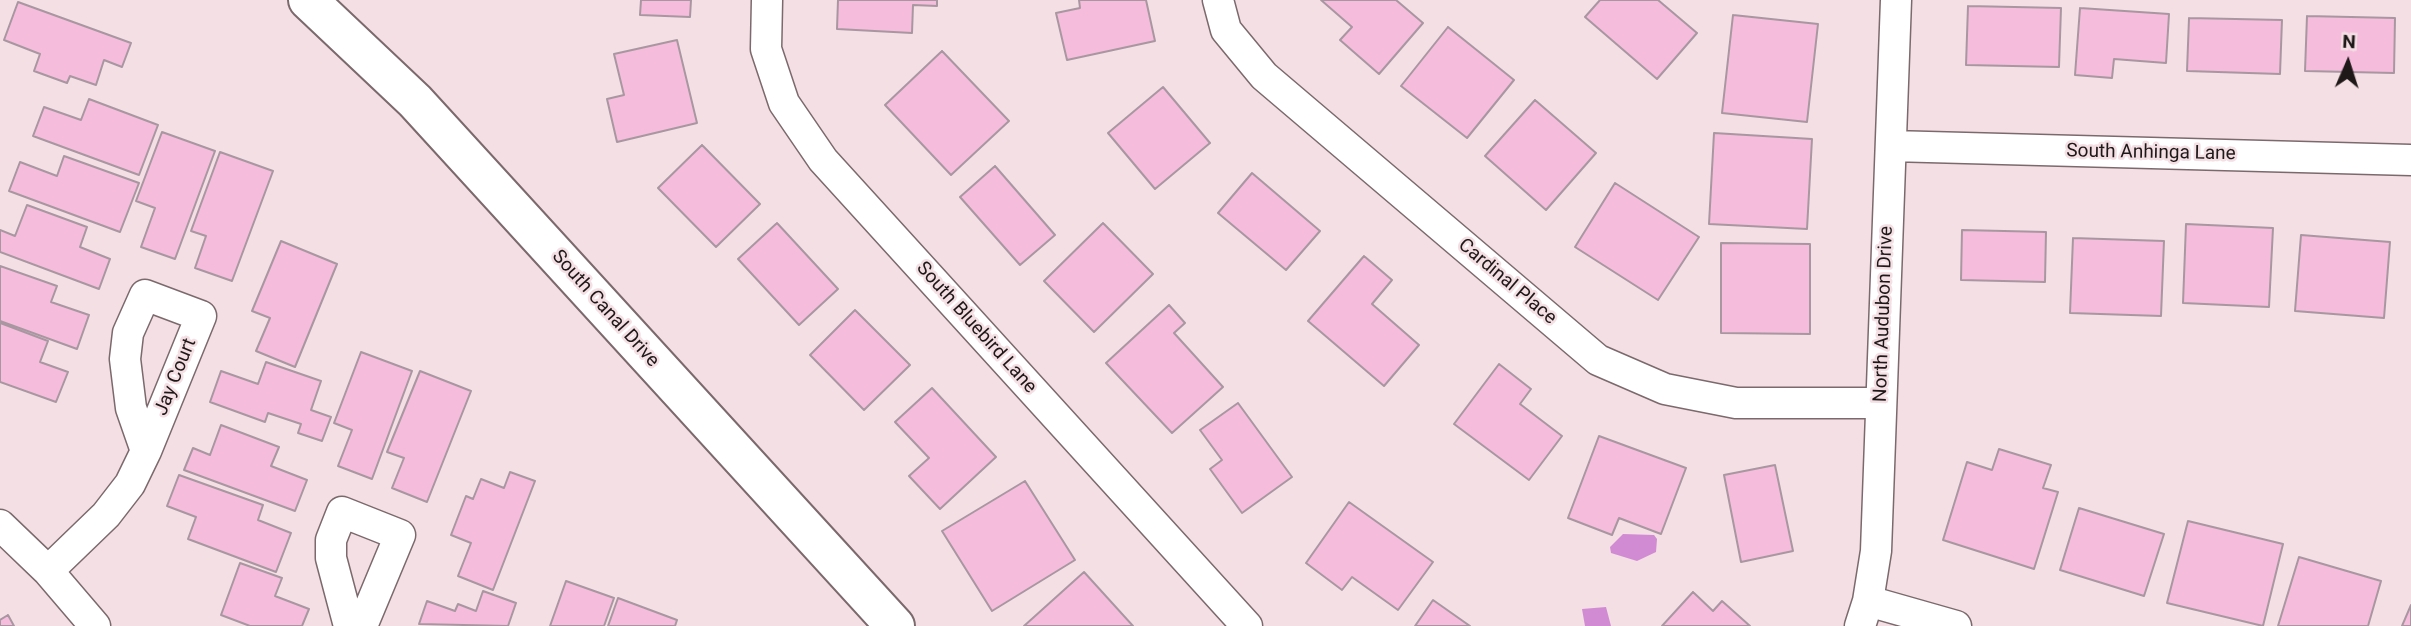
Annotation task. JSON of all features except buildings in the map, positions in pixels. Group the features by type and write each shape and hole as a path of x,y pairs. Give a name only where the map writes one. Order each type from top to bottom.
{"street":[{"name":"South Canal Drive","path":"308,0 415,101 895,626"},
{"name":"South Bluebird Lane","path":"767,0 766,49 784,103 823,160 1234,621"},
{"name":"Cardinal Place","path":"1218,0 1226,30 1264,76 1598,360 1665,389 1736,403 1880,403"},
{"name":"North Audubon Drive","path":"1864,614 1876,551 1896,0"},
{"name":"South Anhinga Lane","path":"1891,146 2411,160"},
{"path":"48,571 106,515 130,484 146,452"},
{"path":"349,626 331,558 331,540 342,512 400,535 362,626"},
{"path":"2,530 48,571 95,626"},
{"path":"1864,614 1956,626"}],"shaded area":[{"path":"1623,534 1654,535 1657,539 1656,552 1637,561 1611,553 1610,547"},
{"path":"1606,607 1611,626 1585,626 1582,609"}]}
